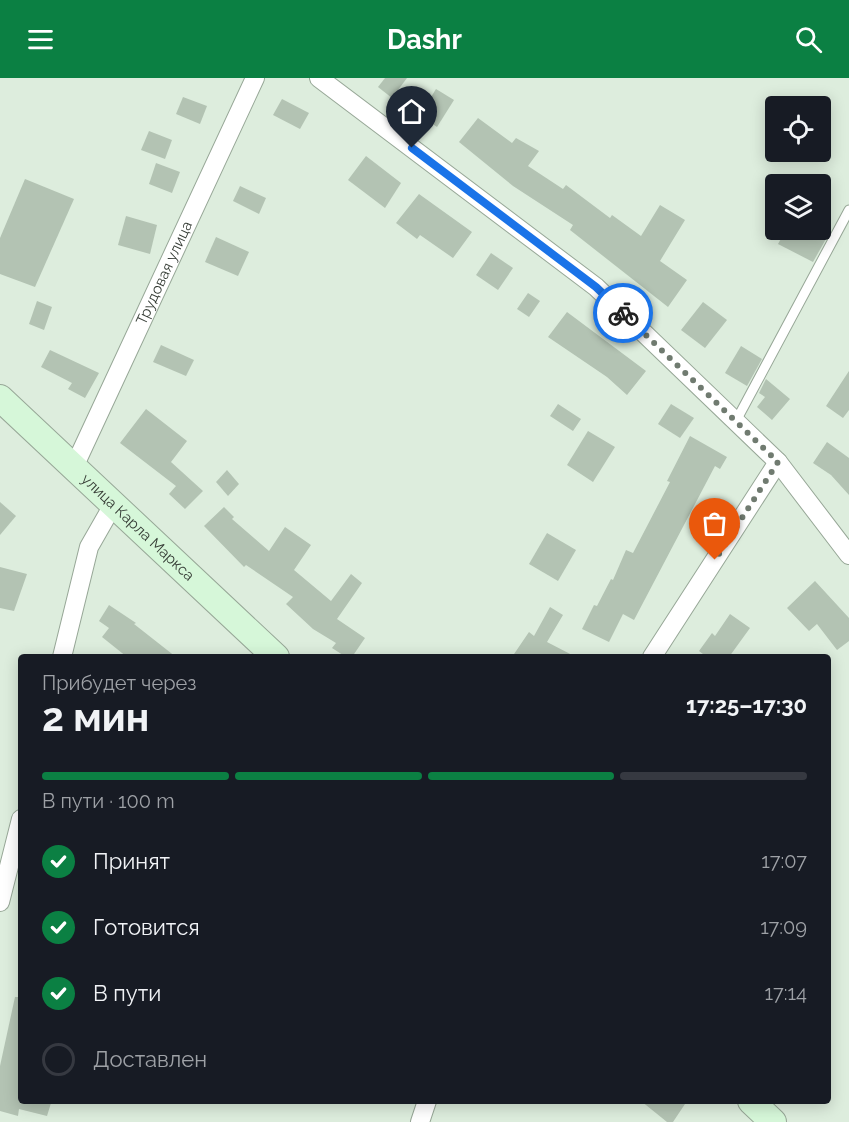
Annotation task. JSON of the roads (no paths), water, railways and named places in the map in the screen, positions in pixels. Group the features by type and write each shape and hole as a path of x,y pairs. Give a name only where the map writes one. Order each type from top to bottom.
{"main road":[{"name":"улица Карла Маркса","path":"0,398 273,654"},
{"path":"754,1104 773,1122"}],"street":[{"name":"Трудовая улица","path":"74,467 255,78"},
{"path":"319,78 596,287 778,462 849,555"},
{"path":"654,654 778,462"},
{"path":"63,654 89,547 113,505"},
{"path":"0,902 18,831"},
{"path":"420,1122 426,1104"}],"lane":[{"path":"736,421 849,210"}]}
